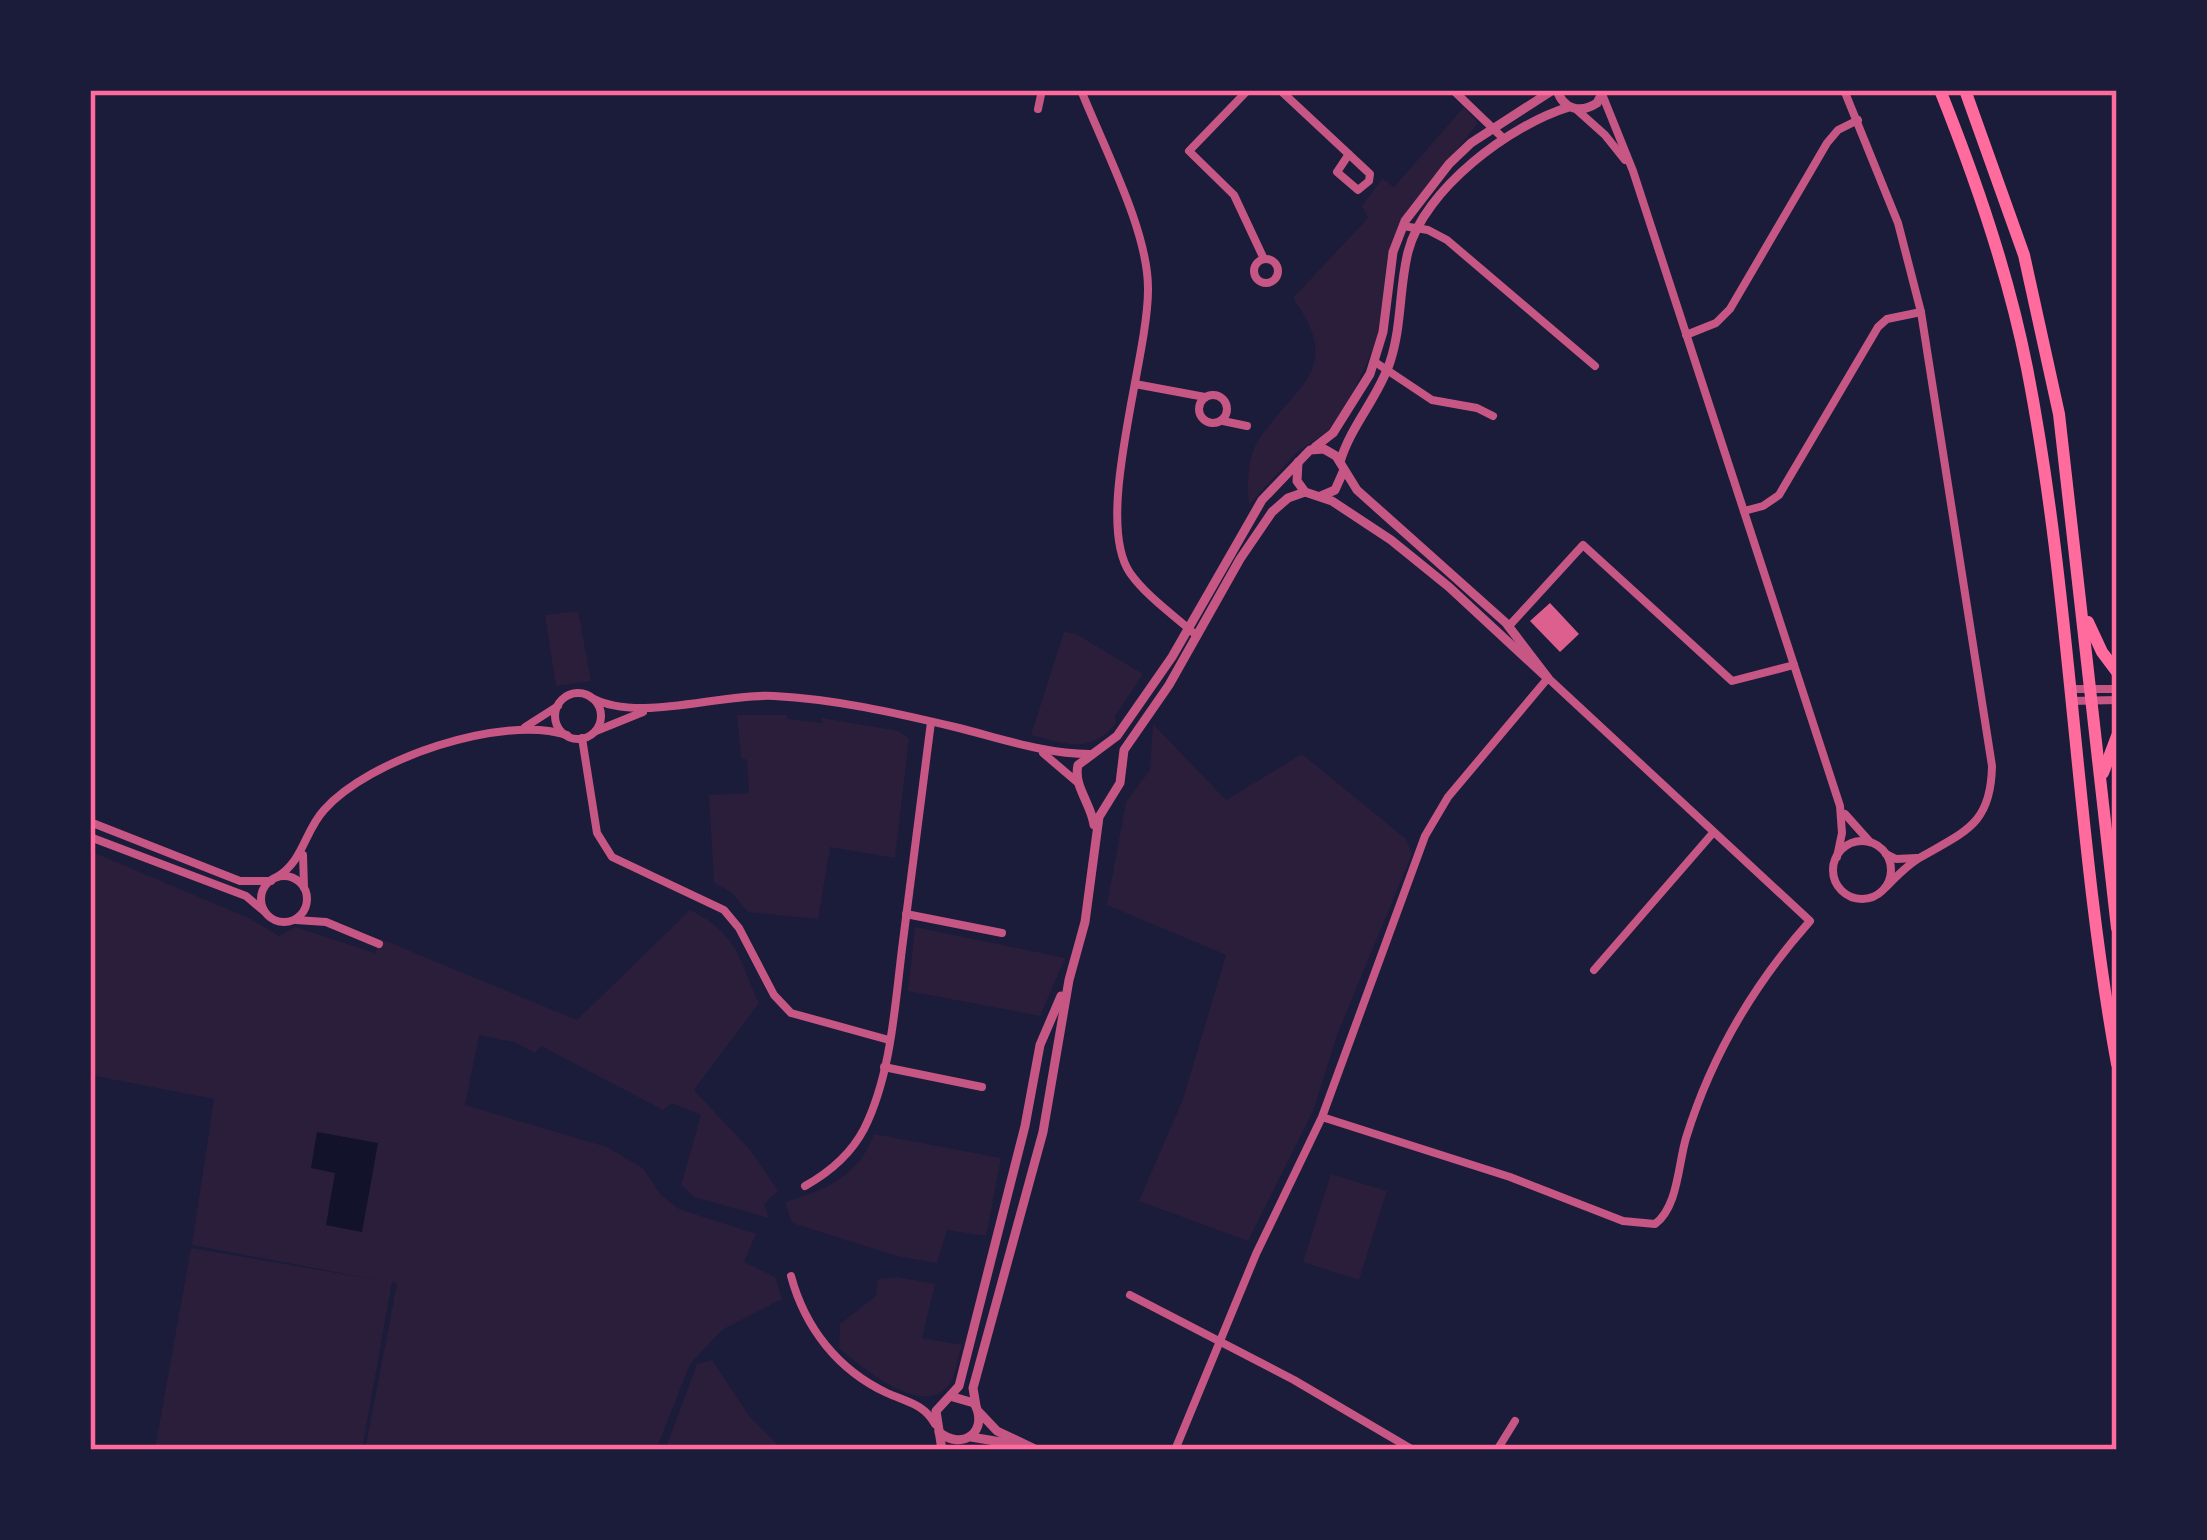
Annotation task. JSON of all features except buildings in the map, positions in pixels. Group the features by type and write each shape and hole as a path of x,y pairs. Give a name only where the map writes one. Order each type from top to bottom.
{"main road":[{"path":"1940,90 1985,211 2026,363 2046,478 2091,909 2117,1064"},
{"path":"1965,90 2024,255 2049,358 2069,475 2117,928"},
{"path":"2084,612 2117,672"},
{"path":"2101,780 2117,736"}],"street":[{"path":"1038,109 1042,90"},
{"path":"1081,90 1141,238 1148,288 1117,518 1122,558 1147,592 1192,632"},
{"path":"1247,90 1189,151 1234,195 1264,259"},
{"path":"1280,90 1349,154 1370,174 1358,190 1337,172 1349,154"},
{"path":"1453,90 1504,139"},
{"path":"1094,834 1103,808 1120,783 1124,750 1254,512 1298,460 1333,433 1375,362 1393,252 1403,226 1449,164 1493,127 1555,90 1605,135 1633,171"},
{"path":"1840,806 1842,833 1833,874 1844,893 1866,899 1918,858 1955,840 1976,822 1989,795 1992,766 1922,312 1898,223 1844,90"},
{"path":"1321,496 1335,490 1341,466 1388,369 1407,255 1418,228 1465,168 1504,139 1572,108 1591,107 1603,92"},
{"path":"1603,92 1840,806 1851,825 1886,854 1896,859 1918,858"},
{"path":"1686,335 1724,317 1827,143 1858,119"},
{"path":"1403,226 1447,240 1595,366"},
{"path":"1744,511 1779,495 1878,327 1887,320 1922,312"},
{"path":"1375,362 1432,400 1477,408 1493,416"},
{"path":"1136,384 1216,396 1228,411 1222,421"},
{"path":"1206,398 1199,409 1202,417 1213,424 1247,426"},
{"path":"1310,450 1330,452 1357,490 1509,626 1548,678"},
{"path":"1298,460 1297,481 1305,492"},
{"path":"1079,787 1078,765 1115,738 1262,525 1280,504 1305,492 1351,512 1408,554 1810,921 1764,976 1726,1041 1687,1135 1667,1214 1655,1224 1623,1222 1510,1177 1322,1117"},
{"path":"1509,626 1583,545 1732,681 1795,665"},
{"path":"1175,1450 1304,1147 1322,1117 1425,836 1448,797 1548,678"},
{"path":"2069,696 2117,689"},
{"path":"2092,693 2117,700"},
{"path":"265,912 261,895 291,868 324,810 368,773 433,748 538,722 575,694 622,708 769,696 850,705 1025,745 1112,758 1120,769"},
{"path":"592,698 601,713 595,731"},
{"path":"558,705 556,723 567,735"},
{"path":"512,731 541,730 582,738 623,717 670,705"},
{"path":"806,1186 839,1162 860,1137 884,1067 931,722"},
{"path":"582,738 597,832 612,857 724,910 739,928 774,995 790,1013 889,1040"},
{"path":"952,1450 979,1426 973,1388 1043,1132 1069,980 1085,922 1094,834 1091,809 1079,787 1054,760 1025,745"},
{"path":"1079,787 1098,798 1114,792"},
{"path":"90,822 240,880 295,879 326,922 379,944"},
{"path":"1594,970 1712,834"},
{"path":"90,837 246,896 276,920 326,922"},
{"path":"1837,856 1849,844 1871,843"},
{"path":"289,921 302,913 304,847"},
{"path":"1885,888 1891,871 1886,854"},
{"path":"906,914 1002,932"},
{"path":"942,1450 936,1411 959,1386 1025,1126 1040,1045 1069,980"},
{"path":"884,1067 982,1087"},
{"path":"791,1276 808,1320 827,1349 872,1385 928,1412 950,1440 1034,1449"},
{"path":"1130,1295 1413,1450"},
{"path":"911,1402 929,1404 962,1396 998,1431 1034,1449"},
{"path":"1498,1450 1515,1421"}],"shaded area":[{"path":"1464,107 1478,123 1401,221 1387,259 1378,338 1347,406 1332,429 1297,452 1249,505 1254,448 1309,376 1315,360 1308,323 1293,298 1368,218 1362,206 1382,179 1394,187"},
{"path":"578,611 591,681 556,686 545,615"},
{"path":"1064,632 1076,634 1143,674 1115,716 1116,723 1087,743 1067,744 1031,735"},
{"path":"737,715 787,715 788,719 822,723 822,718 899,731 909,739 895,858 830,847 818,919 748,912 732,893 714,883 709,795 749,793"},
{"path":"1153,724 1226,800 1302,754 1406,839 1412,854 1337,1035 1313,1111 1248,1241 1139,1201 1183,1099 1226,955 1107,905 1126,802 1150,770"},
{"path":"90,851 251,919 279,936 295,927 375,953 381,939 577,1020 690,910 706,919 735,948 759,1003 694,1090 751,1151 778,1191 764,1204 769,1218 694,1197 681,1185 701,1115 672,1103 663,1110 541,1046 535,1053 514,1042 479,1035 465,1105 607,1147 644,1169 660,1194 679,1209 756,1234 744,1262 775,1277 782,1299 722,1330 690,1364 656,1450 365,1450 397,1284 392,1282 362,1450 155,1449 191,1248 384,1281 192,1245 214,1099 90,1075"},
{"path":"915,927 1065,958 1040,1016 908,991"},
{"path":"317,1132 378,1143 362,1232 326,1225 335,1173 311,1168"},
{"path":"874,1134 1001,1158 986,1236 947,1230 937,1263 897,1256 792,1223 785,1202 850,1171"},
{"path":"1331,1174 1387,1191 1359,1280 1303,1262"},
{"path":"897,1277 935,1284 922,1338 962,1345 952,1379 939,1393 925,1397 893,1387 839,1348 840,1324 876,1296 878,1279"},
{"path":"712,1360 749,1416 783,1450 665,1450 697,1364"}]}
